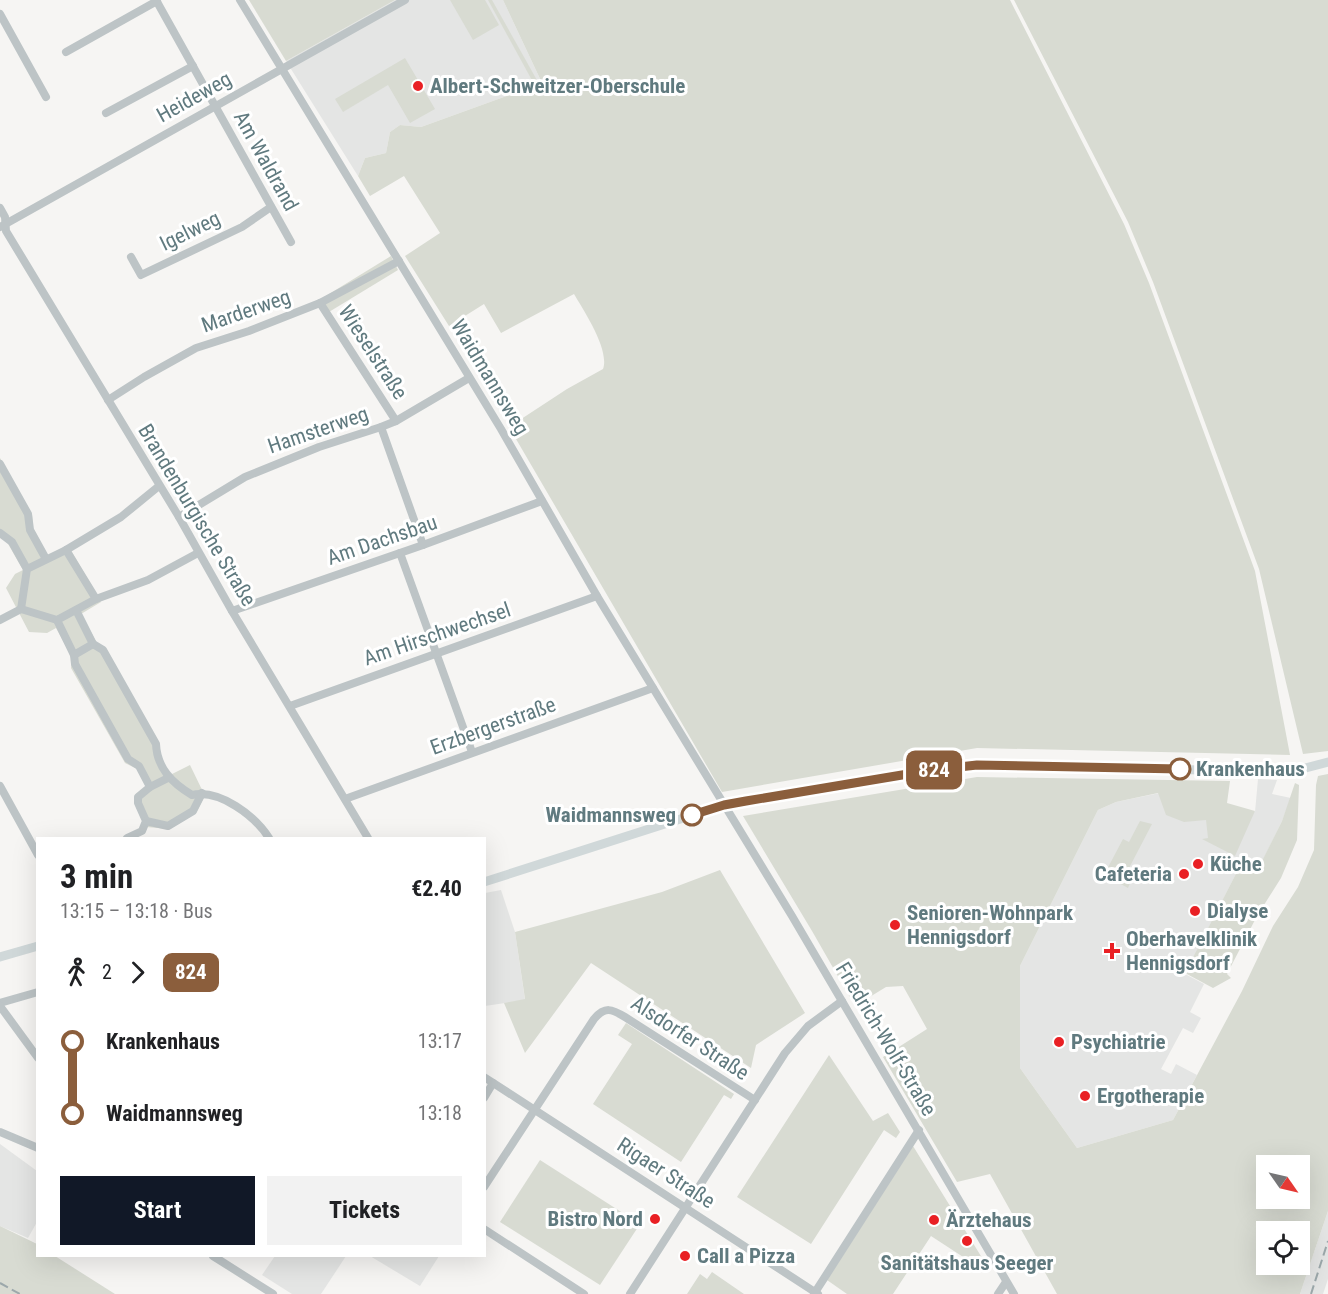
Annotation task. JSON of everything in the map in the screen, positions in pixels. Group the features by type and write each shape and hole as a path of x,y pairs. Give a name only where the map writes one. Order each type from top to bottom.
{"main road":[{"path":"486,881 724,805 932,770 977,765 1271,772 1298,770 1328,762"},
{"path":"0,957 36,947"}],"street":[{"name":"Waidmannsweg","path":"240,0 724,805"},
{"name":"Heideweg","path":"3,225 405,0"},
{"name":"Am Waldrand","path":"66,52 157,1 291,242"},
{"path":"0,14 46,97"},
{"path":"106,113 193,66"},
{"name":"Igelweg","path":"131,257 143,279 242,227 271,207"},
{"name":"Brandenburgische Straße","path":"0,208 5,217 3,225 6,231 179,517 232,611 367,837"},
{"name":"Marderweg","path":"108,400 196,348 249,331 320,303 399,261"},
{"name":"Wieselstraße","path":"320,303 396,421"},
{"name":"Hamsterweg","path":"179,517 244,477 268,466 396,421 469,378"},
{"path":"381,427 423,545"},
{"path":"0,464 28,514 30,530 46,558"},
{"path":"27,569 66,550 121,517 159,486"},
{"name":"Am Dachsbau","path":"232,611 542,501"},
{"path":"0,533 12,543 27,569 21,609"},
{"path":"66,550 96,599"},
{"path":"0,620 21,609 57,620 96,599 148,580 198,553"},
{"path":"400,553 472,752"},
{"name":"Am Hirschwechsel","path":"290,706 597,596"},
{"path":"76,610 93,644 103,650 156,744 156,756 168,778 192,795 202,793 225,801 248,814 268,837"},
{"path":"57,620 75,655 75,664 128,759 139,766 150,787"},
{"path":"75,655 93,644"},
{"name":"Erzbergerstraße","path":"345,799 653,688"},
{"path":"142,835 146,821 138,803 138,797 150,787 168,778"},
{"path":"0,786 36,851"},
{"path":"146,821 168,826 193,811 202,793"},
{"name":"Friedrich-Wolf-Straße","path":"724,805 919,1130 1014,1294"},
{"path":"36,993 0,1004 36,1055"},
{"path":"630,1294 785,1053 808,1026 842,1001"},
{"name":"Alsdorfer Straße","path":"486,1184 594,1019 600,1012 607,1009 626,1017 755,1100"},
{"name":"Rigaer Straße","path":"486,1078 816,1293"},
{"path":"486,1095 493,1083"},
{"path":"816,1293 919,1130"},
{"path":"0,1132 36,1147"},
{"path":"486,1229 584,1294"},
{"path":"215,1257 273,1294"},
{"path":"998,1294 1006,1282"}],"shaded area":[{"path":"249,0 395,0 286,61"},
{"name":"Albert-Schweitzer-Oberschule","path":"395,0 503,0 542,83 421,127 400,125 390,132 386,153 365,158 358,176 286,61"},
{"path":"450,0 485,0 499,25 473,40"},
{"path":"488,0 492,0 538,82 534,84"},
{"path":"503,0 1010,0 1124,224 1149,283 1255,571 1290,755 977,748 722,792 509,427 567,389 603,369 604,361 600,341 584,310 574,294 501,333 484,304 449,326 405,256 440,233 404,176 370,196 358,176 365,158 386,153 390,132 400,125 421,127 542,83"},
{"path":"1014,0 1328,0 1328,751 1303,754 1259,569 1153,282 1128,222"},
{"path":"405,58 435,109 410,123 388,85 343,112 335,99"},
{"path":"391,256 398,270 324,315 316,302"},
{"path":"0,458 32,514 33,528 48,556 68,545 101,602 81,614 170,775 190,765 205,796 196,813 170,829 146,827 135,804 136,794 147,788 137,769 125,763 71,668 72,657 56,628 47,633 29,632 6,588 15,574 23,570 7,542 0,536"},
{"path":"1328,774 1328,1211 1310,1264 1310,1221 1256,1221 1256,1275 1306,1275 1300,1294 1057,1294 990,1174 957,1182 883,1057 927,1029 903,986 886,987 855,1006 743,816 977,777 1230,781 1227,803 1255,811 1235,856 1202,839 1208,838 1206,820 1184,822 1166,815 1158,793 1116,802 1098,810 1020,966 1020,1068 1077,1148 1173,1120 1242,991 1273,926 1298,887 1314,850 1318,776"},
{"name":"Oberhavelklinik Hennigsdorf","path":"1258,779 1277,780 1272,794 1291,798 1259,868 1243,860 1185,974 1204,984 1190,1012 1201,1018 1193,1033 1183,1028 1161,1069 1171,1074 1176,1064 1197,1075 1173,1120 1077,1148 1020,1068 1020,966 1098,810 1116,802 1179,789 1208,813 1255,812"},
{"path":"1295,783 1299,785 1297,840 1281,878 1257,916 1227,974 1231,978 1213,988 1185,973 1243,860 1259,867 1282,821"},
{"path":"1140,821 1152,824 1128,870 1123,869 1120,875 1131,881 1128,888 1104,875 1123,839 1129,842"},
{"path":"720,870 805,1013 756,1045 751,1068 591,963 525,1053 504,1003 525,999 515,932 662,892"},
{"path":"501,890 515,932 525,1000 486,1006 486,893"},
{"path":"626,1023 734,1094 731,1099 724,1095 681,1162 593,1104 632,1044 618,1035"},
{"path":"829,1055 873,1121 888,1113 900,1132 896,1138 884,1130 811,1244 737,1197"},
{"path":"0,1144 36,1170 36,1224 28,1238 0,1226"},
{"path":"913,1146 984,1261 980,1268 931,1236 893,1294 847,1294 827,1280"},
{"path":"540,1160 640,1224 600,1285 500,1222"},
{"path":"1328,1211 1328,1279 1323,1294 1300,1294 1306,1275 1310,1275 1310,1264"},
{"path":"0,1226 36,1244 36,1257 57,1257 115,1294 0,1294"},
{"path":"274,1257 345,1257 321,1294 292,1294 262,1275"},
{"path":"372,1257 438,1257 420,1286"},
{"path":"712,1272 744,1294 687,1294 700,1274 707,1279"}],"railway":[{"path":"1311,1294 1328,1241"},
{"path":"0,1283 20,1294"}],"bus line":[{"name":"824","path":"692,815 746,801 932,770 977,765 1180,769"}],"place":[{"name":"Albert-Schweitzer-Oberschule","path":"418,86"},
{"name":"Krankenhaus","path":"1180,769"},
{"name":"Waidmannsweg","path":"692,815"},
{"name":"Küche","path":"1198,864"},
{"name":"Cafeteria","path":"1184,874"},
{"name":"Dialyse","path":"1195,911"},
{"name":"Senioren-Wohnpark Hennigsdorf","path":"895,925"},
{"name":"Oberhavelklinik Hennigsdorf","path":"1112,951"},
{"name":"Psychiatrie","path":"1059,1042"},
{"name":"Ergotherapie","path":"1085,1096"},
{"name":"Bistro Nord","path":"655,1219"},
{"name":"Ärztehaus","path":"934,1220"},
{"name":"Sanitätshaus Seeger","path":"967,1241"},
{"name":"Call a Pizza","path":"685,1256"}]}
